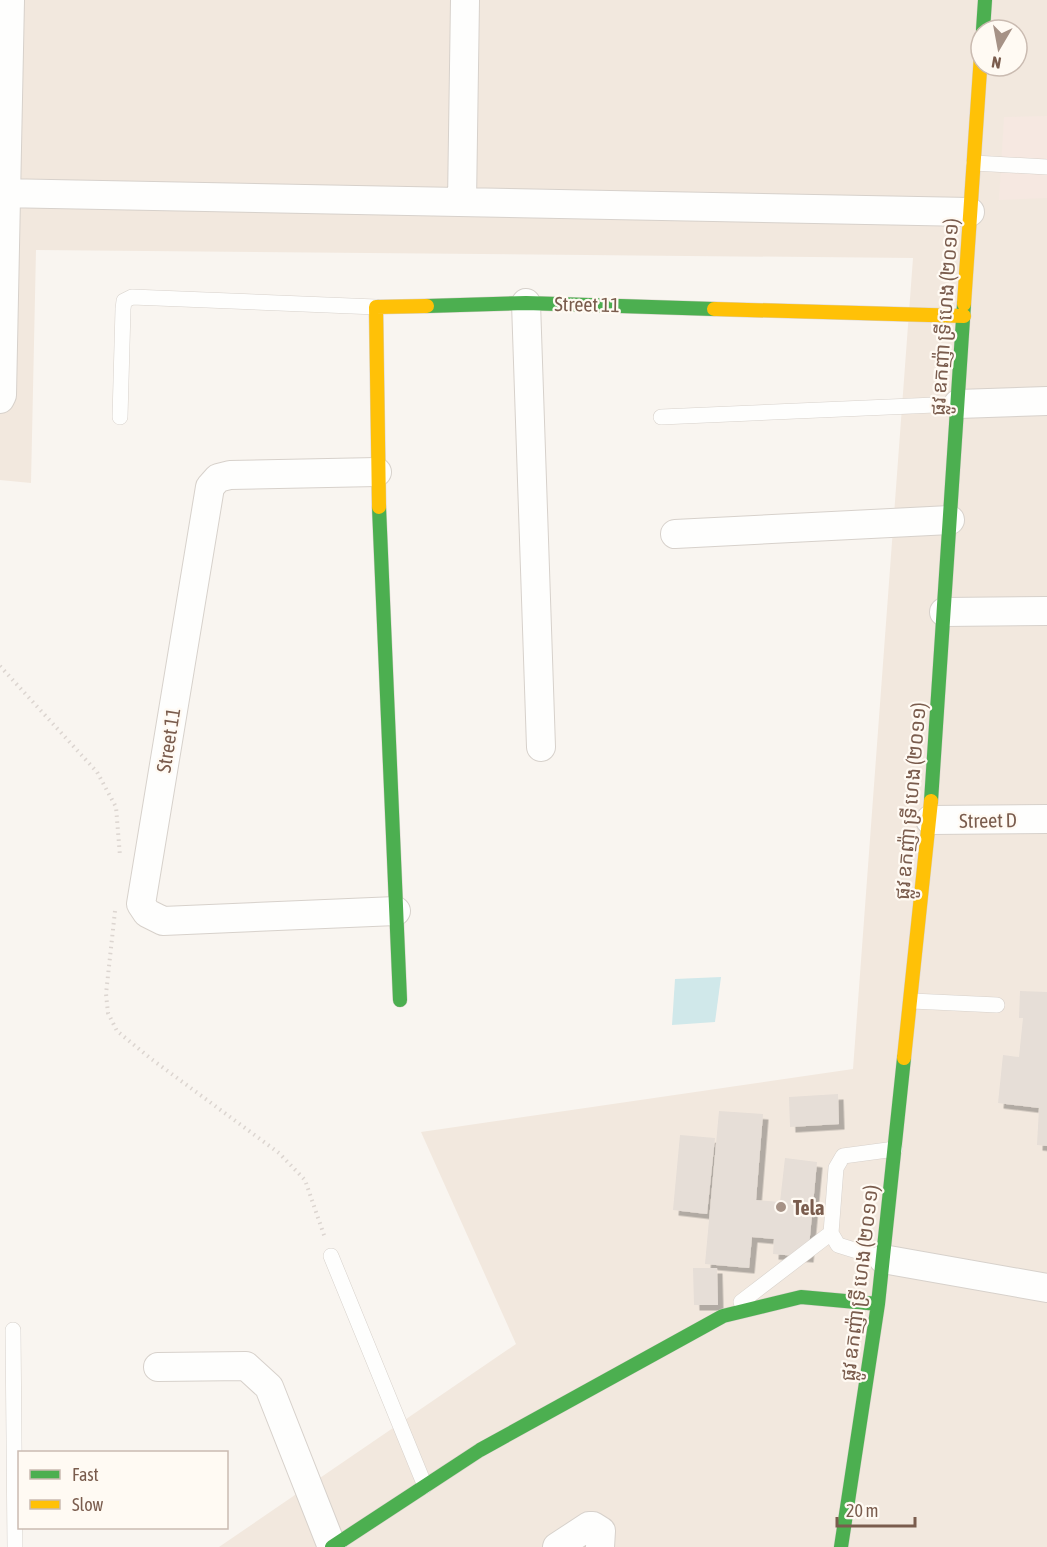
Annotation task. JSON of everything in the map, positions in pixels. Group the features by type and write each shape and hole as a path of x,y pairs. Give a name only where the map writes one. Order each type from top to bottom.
{"street":[{"path":"0,399 2,395 3,193 10,0"},
{"path":"462,202 465,0"},
{"path":"984,18 985,0"},
{"name":"ផ្លូវ ឧកញ៉ា ទ្រី ហេង (២០១១)","path":"841,1547 878,1304 930,820 980,78"},
{"path":"3,193 970,212"},
{"path":"526,303 541,747"},
{"name":"Street 11","path":"376,307 526,303 964,316"},
{"path":"376,307 377,472 400,1000"},
{"path":"958,404 1047,401"},
{"name":"Street 11","path":"377,472 230,475 218,478 210,487 141,904 147,913 163,921 396,911"},
{"path":"675,534 950,520"},
{"path":"944,612 1047,611"},
{"name":"Street D","path":"930,820 1047,819"},
{"path":"883,1258 1047,1288"},
{"path":"158,1366 246,1366 269,1387 332,1547 480,1450 723,1316 801,1297 878,1304"},
{"path":"558,1547 593,1526 601,1531 600,1547"}],"lane":[{"path":"974,163 1047,167"},
{"path":"120,417 123,309 124,301 132,297 376,307"},
{"path":"661,417 958,404"},
{"path":"912,1001 997,1005"},
{"path":"883,1258 838,1245 831,1233 836,1168 843,1156 896,1149"},
{"path":"723,1316 831,1233"},
{"path":"331,1256 425,1486"},
{"path":"13,1330 15,1547"}],"path":[{"path":"0,666 97,772 116,807 120,860"},
{"path":"115,904 106,994 108,1013 117,1031 279,1153 305,1180 331,1256"}],"shaded area":[{"path":"0,0 1047,0 1047,1547 219,1547 516,1344 421,1132 853,1069 913,258 36,250 31,483 0,480"},
{"path":"1047,116 1047,198 999,200 1004,117"}],"water":[{"path":"721,977 715,1022 672,1025 675,979"}],"building":[{"path":"1020,991 1047,992 1047,1146 1037,1145 1039,1108 998,1103 1003,1055 1019,1057 1023,1018 1019,1018"},
{"path":"838,1094 839,1124 790,1127 789,1097"},
{"path":"719,1111 763,1114 756,1200 780,1202 785,1158 817,1162 808,1257 773,1254 774,1239 752,1237 749,1268 705,1264"},
{"path":"680,1135 715,1138 707,1214 673,1210"},
{"path":"693,1268 717,1268 718,1305 694,1305"}],"traffic: fast":[{"path":"984,18 985,0"},
{"path":"427,306 526,303 714,309"},
{"path":"931,801 964,304"},
{"path":"379,507 400,1000"},
{"path":"841,1547 878,1304 904,1058"},
{"path":"332,1547 480,1450 723,1316 801,1297 878,1304"}],"traffic: slow":[{"path":"964,304 979,78"},
{"path":"379,507 376,307 427,306"},
{"path":"714,309 964,316"},
{"path":"904,1058 931,801"}],"place":[{"name":"Tela","path":"781,1207"}]}
